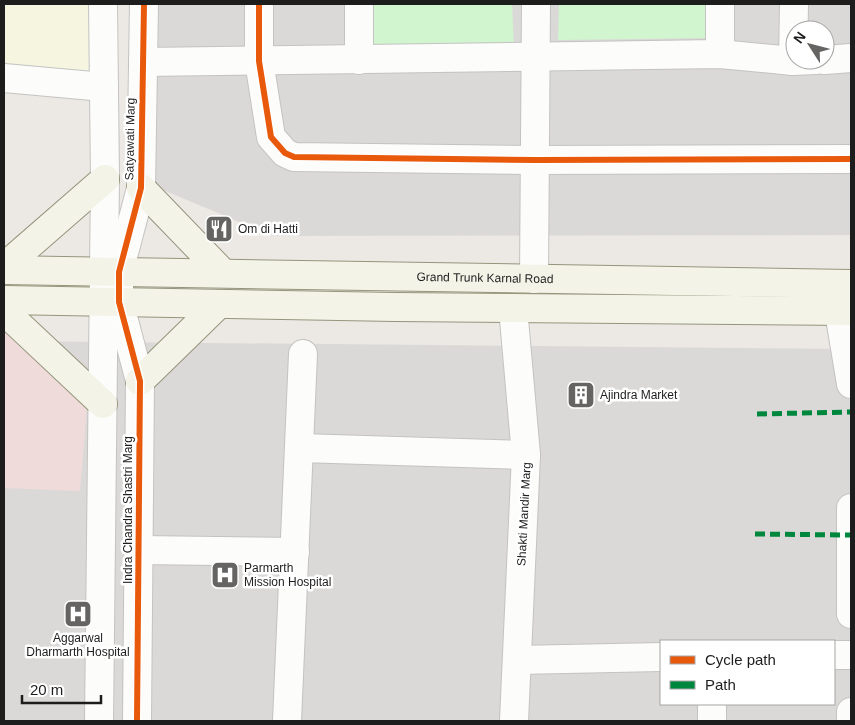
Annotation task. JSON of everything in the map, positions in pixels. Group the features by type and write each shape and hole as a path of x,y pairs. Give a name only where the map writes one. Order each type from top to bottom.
{"main road":[{"path":"4,268 105,180"},
{"path":"141,188 222,273"},
{"name":"Grand Trunk Karnal Road","path":"4,268 112,272 851,284"},
{"path":"4,300 845,312"},
{"path":"140,381 219,304"},
{"path":"4,311 103,404"}],"street":[{"name":"Satyawati Marg","path":"104,4 105,180 112,272"},
{"name":"Satyawati Marg","path":"112,272 141,188 144,4"},
{"path":"259,4 260,61 271,137 285,153 294,157 536,160 851,159"},
{"path":"358,4 359,60"},
{"path":"534,279 536,4"},
{"path":"720,4 720,54"},
{"path":"794,4 797,20"},
{"path":"143,62 720,54 785,59"},
{"path":"835,59 851,58"},
{"path":"4,78 104,87"},
{"path":"111,302 112,272"},
{"name":"Indra Chandra Shastri Marg","path":"111,302 140,381 137,721"},
{"name":"Indra Chandra Shastri Marg","path":"99,721 103,404 111,302"},
{"name":"Shakti Mandir Marg","path":"512,308 526,455 514,721"},
{"path":"845,312 851,384"},
{"path":"288,721 303,354"},
{"path":"300,448 526,455"},
{"path":"851,508 851,614"},
{"path":"140,550 295,552"},
{"path":"835,655 851,655"},
{"path":"517,660 660,657"},
{"path":"712,705 712,721"},
{"path":"851,712 851,721"}],"shaded area":[{"path":"4,4 92,4 94,73 4,68"},
{"path":"155,4 851,4 851,235 273,236 156,187"},
{"path":"9,332 87,407 80,491 4,488 4,333"},
{"path":"4,341 851,349 851,721 4,721"}],"green space":[{"path":"365,4 512,4 514,48 367,53"},
{"path":"559,4 708,4 709,38 558,40"}],"marked path":[{"path":"757,414 851,412"},
{"path":"755,534 850,535"}],"cycle path":[{"path":"137,721 140,381 119,302 119,272 141,188 144,4"},
{"path":"259,4 259,61 271,137 285,153 294,157 536,160 851,159"}],"place":[{"name":"Om di Hatti","path":"219,229"},
{"name":"Ajindra Market","path":"581,395"},
{"name":"Parmarth Mission Hospital","path":"225,575"},
{"name":"Aggarwal Dharmarth Hospital","path":"78,614"}]}
